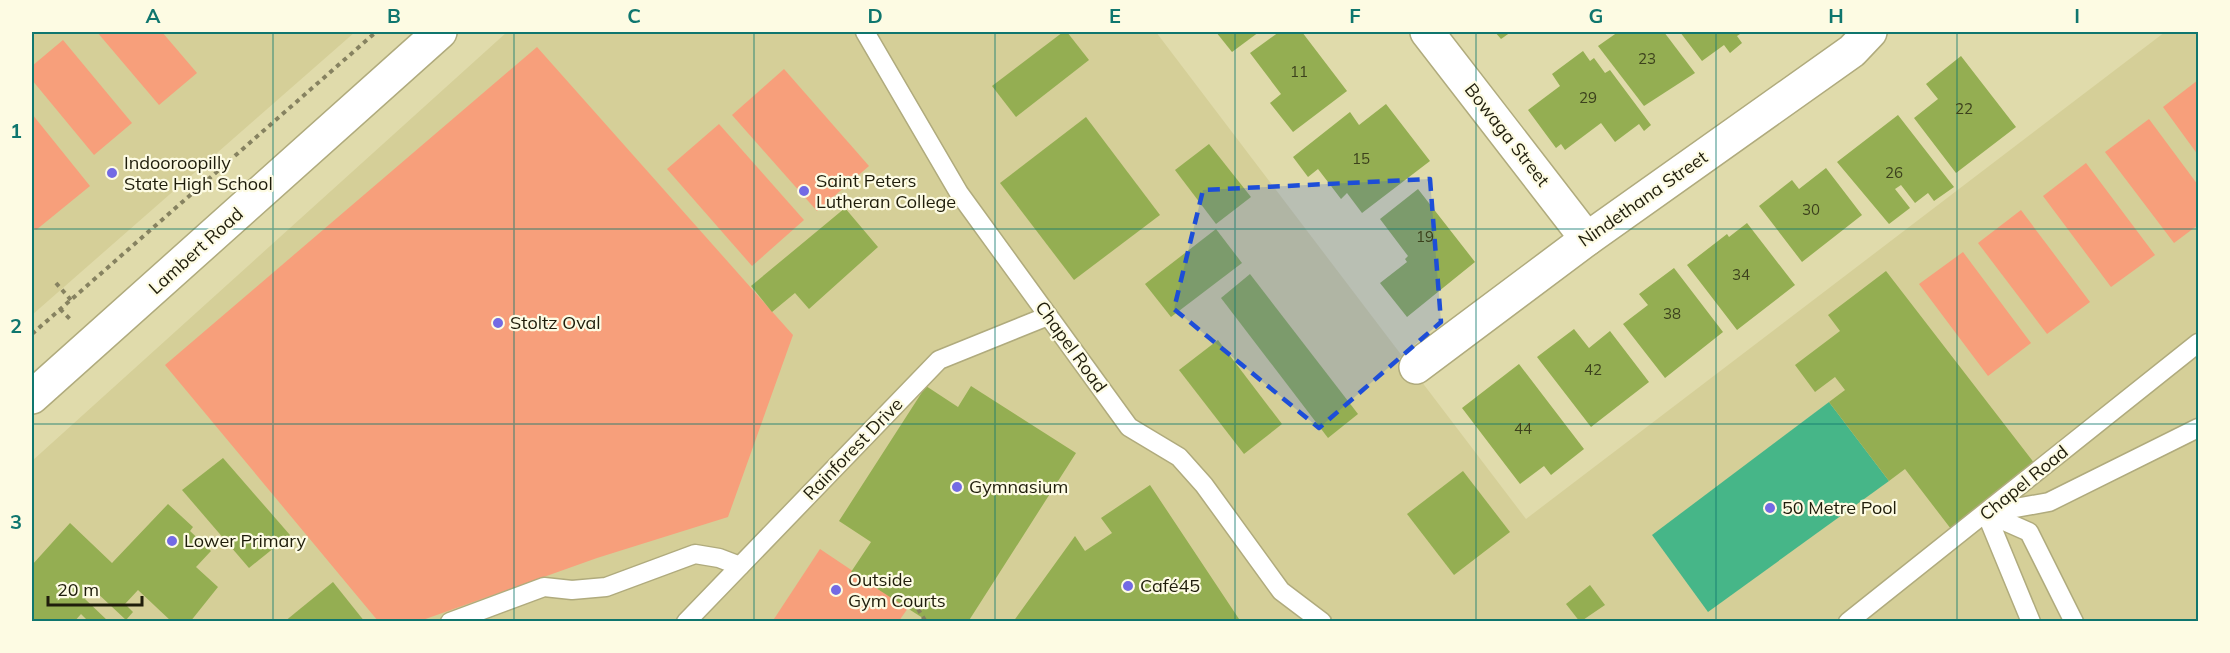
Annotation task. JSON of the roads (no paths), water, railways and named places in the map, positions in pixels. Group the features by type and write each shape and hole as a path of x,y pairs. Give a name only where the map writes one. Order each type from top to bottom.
{"street":[{"name":"Lambert Road","path":"32,397 440,32"},
{"name":"Bowaga Street","path":"1427,32 1587,239"},
{"name":"Nindethana Street","path":"1416,367 1587,239 1852,51 1870,32"}],"lane":[{"name":"Chapel Road","path":"865,32 959,193 1129,427 1179,457 1204,485 1281,591 1322,621"},
{"name":"Rainforest Drive","path":"686,621 939,360 1048,316"},
{"name":"Chapel Road","path":"1848,621 2199,343"},
{"path":"1986,513 2049,502 2199,428"},
{"path":"1986,513 2031,621"},
{"path":"1986,513 2029,532 2074,621"},
{"path":"450,621 544,587 572,590 606,587 695,554 718,558 740,566"}],"place":[{"name":"Indooroopilly State High School","path":"112,173"},
{"name":"Saint Peters Lutheran College","path":"804,191"},
{"name":"Stoltz Oval","path":"498,323"},
{"name":"Gymnasium","path":"957,487"},
{"name":"50 Metre Pool","path":"1770,508"},
{"name":"Lower Primary","path":"172,541"},
{"name":"Café45","path":"1128,586"},
{"name":"Outside Gym Courts","path":"836,590"}]}
